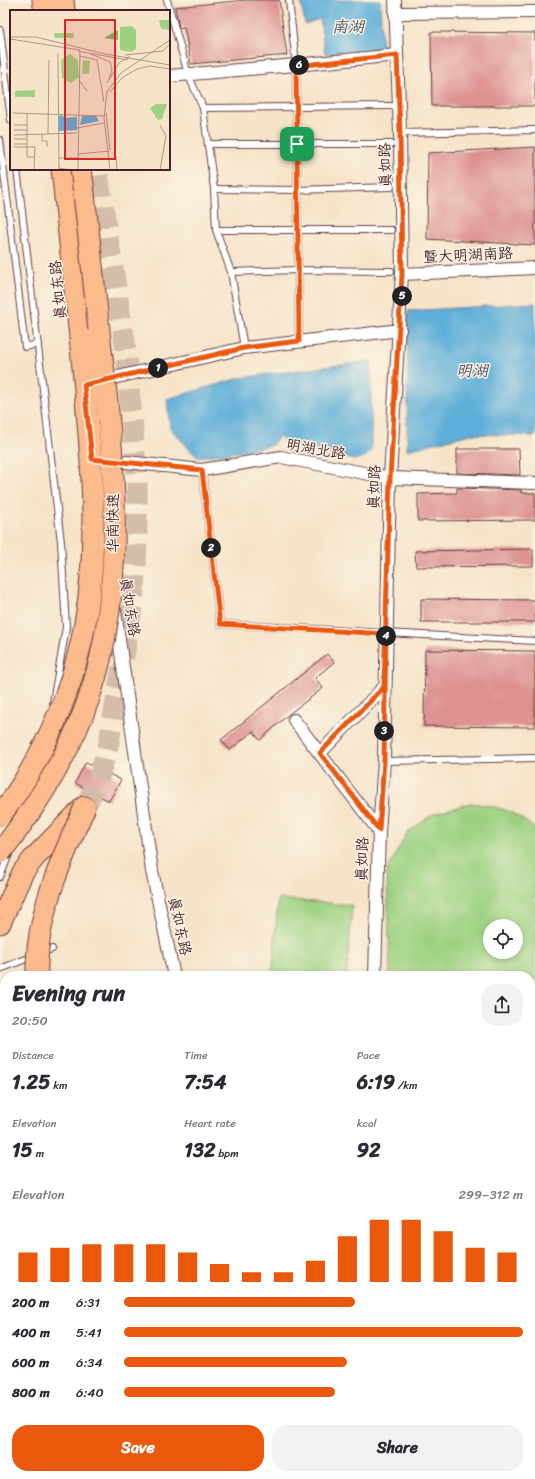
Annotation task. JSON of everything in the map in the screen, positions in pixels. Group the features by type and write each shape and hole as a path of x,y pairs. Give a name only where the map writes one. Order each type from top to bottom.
{"highway":[{"path":"34,0 35,10"},
{"path":"44,0 45,10"},
{"path":"63,0 64,10"},
{"name":"华南快速","path":"0,816 40,752 65,697 84,628 89,597 93,552 93,503 80,337 62,170"},
{"name":"华南快速","path":"0,853 26,818 67,747 82,716 98,665 110,606 114,550 112,437 81,170"},
{"path":"0,791 29,750 70,680"},
{"path":"0,923 23,872 34,858 85,807 61,859 53,882 39,943 37,971"}],"street":[{"name":"真如路","path":"375,971 379,830 384,761 384,687 390,478 400,330 402,274 400,133 395,0"},
{"path":"395,13 535,12"},
{"path":"170,76 296,66 397,55"},
{"name":"真如东路","path":"62,170 92,459 152,871 173,971"},
{"name":"暨大明湖南路","path":"402,274 535,268"},
{"path":"84,385 244,348 400,330"},
{"name":"明湖北路","path":"92,459 202,470 281,457 390,478 535,483"},
{"path":"320,753 384,687"},
{"path":"294,720 379,830"}],"lane":[{"path":"167,0 170,10"},
{"path":"289,0 296,66 299,341"},
{"path":"170,11 188,74 203,108 214,189 216,230 231,272 244,348"},
{"path":"0,30 10,112"},
{"path":"203,108 391,106"},
{"path":"400,133 535,130"},
{"path":"0,140 25,347 38,344"},
{"path":"208,144 391,144"},
{"path":"0,877 41,772 66,627 61,542 17,170"},
{"path":"214,189 298,190 391,187"},
{"path":"216,230 391,230"},
{"path":"231,272 390,270"},
{"path":"202,470 220,624 535,641"},
{"path":"384,761 535,758"},
{"path":"0,969 52,949"}],"green space":[{"path":"471,803 505,810 527,822 535,829 535,971 390,971 387,870 407,833 433,814"},
{"path":"278,899 352,905 347,971 272,971"}],"water":[{"name":"南湖","path":"304,0 380,0 382,48 325,54 320,19 305,24 301,4"},
{"name":"明湖","path":"535,303 535,436 471,434 407,450 408,311"},
{"path":"371,361 371,451 366,456 354,460 290,444 279,436 272,445 244,451 197,457 170,428 167,399 240,378"}],"building":[{"path":"246,0 279,0 287,55 191,64 184,27 179,28 175,7"},
{"path":"431,32 535,33 535,106 432,106"},
{"path":"535,147 535,245 427,239 428,153"},
{"path":"457,449 519,449 520,475 457,473"},
{"path":"457,488 521,490 521,493 535,493 535,520 418,521 418,494 457,493"},
{"path":"533,549 533,566 416,567 415,551"},
{"path":"421,599 535,600 535,622 421,622"},
{"path":"425,650 535,651 535,727 424,726"},
{"path":"327,654 334,662 315,678 323,688 289,714 260,740 253,731 230,750 221,740"},
{"path":"86,762 121,780 109,801 75,783"}],"tunnel":[{"path":"85,807 98,781 109,742 133,603 137,546 137,476 125,343 97,170"}],"route":[{"path":"297,144 296,66 397,55 400,133 402,274 400,330 390,478 386,634 384,687 320,753 379,830 384,761 386,634 220,624 202,470 92,459 84,385 244,348 299,341 297,144"}]}
